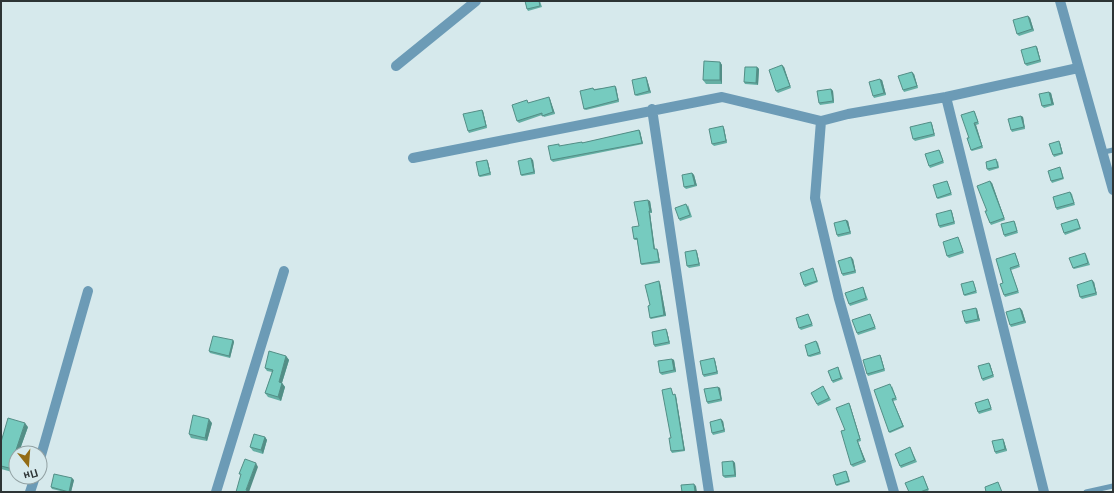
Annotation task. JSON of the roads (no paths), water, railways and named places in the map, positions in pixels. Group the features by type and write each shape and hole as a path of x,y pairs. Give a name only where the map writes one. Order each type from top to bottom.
{"street":[{"path":"396,66 476,1"},
{"path":"1060,1 1078,68 1108,151 1113,190"},
{"path":"413,158 652,109 722,97 821,121 848,114 946,97 1078,68"},
{"path":"946,97 1044,492"},
{"path":"652,109 709,492"},
{"path":"821,121 815,198 839,299 894,492"},
{"path":"216,492 284,272"},
{"path":"44,445 88,291"}],"lane":[{"path":"1086,492 1113,486"}]}
